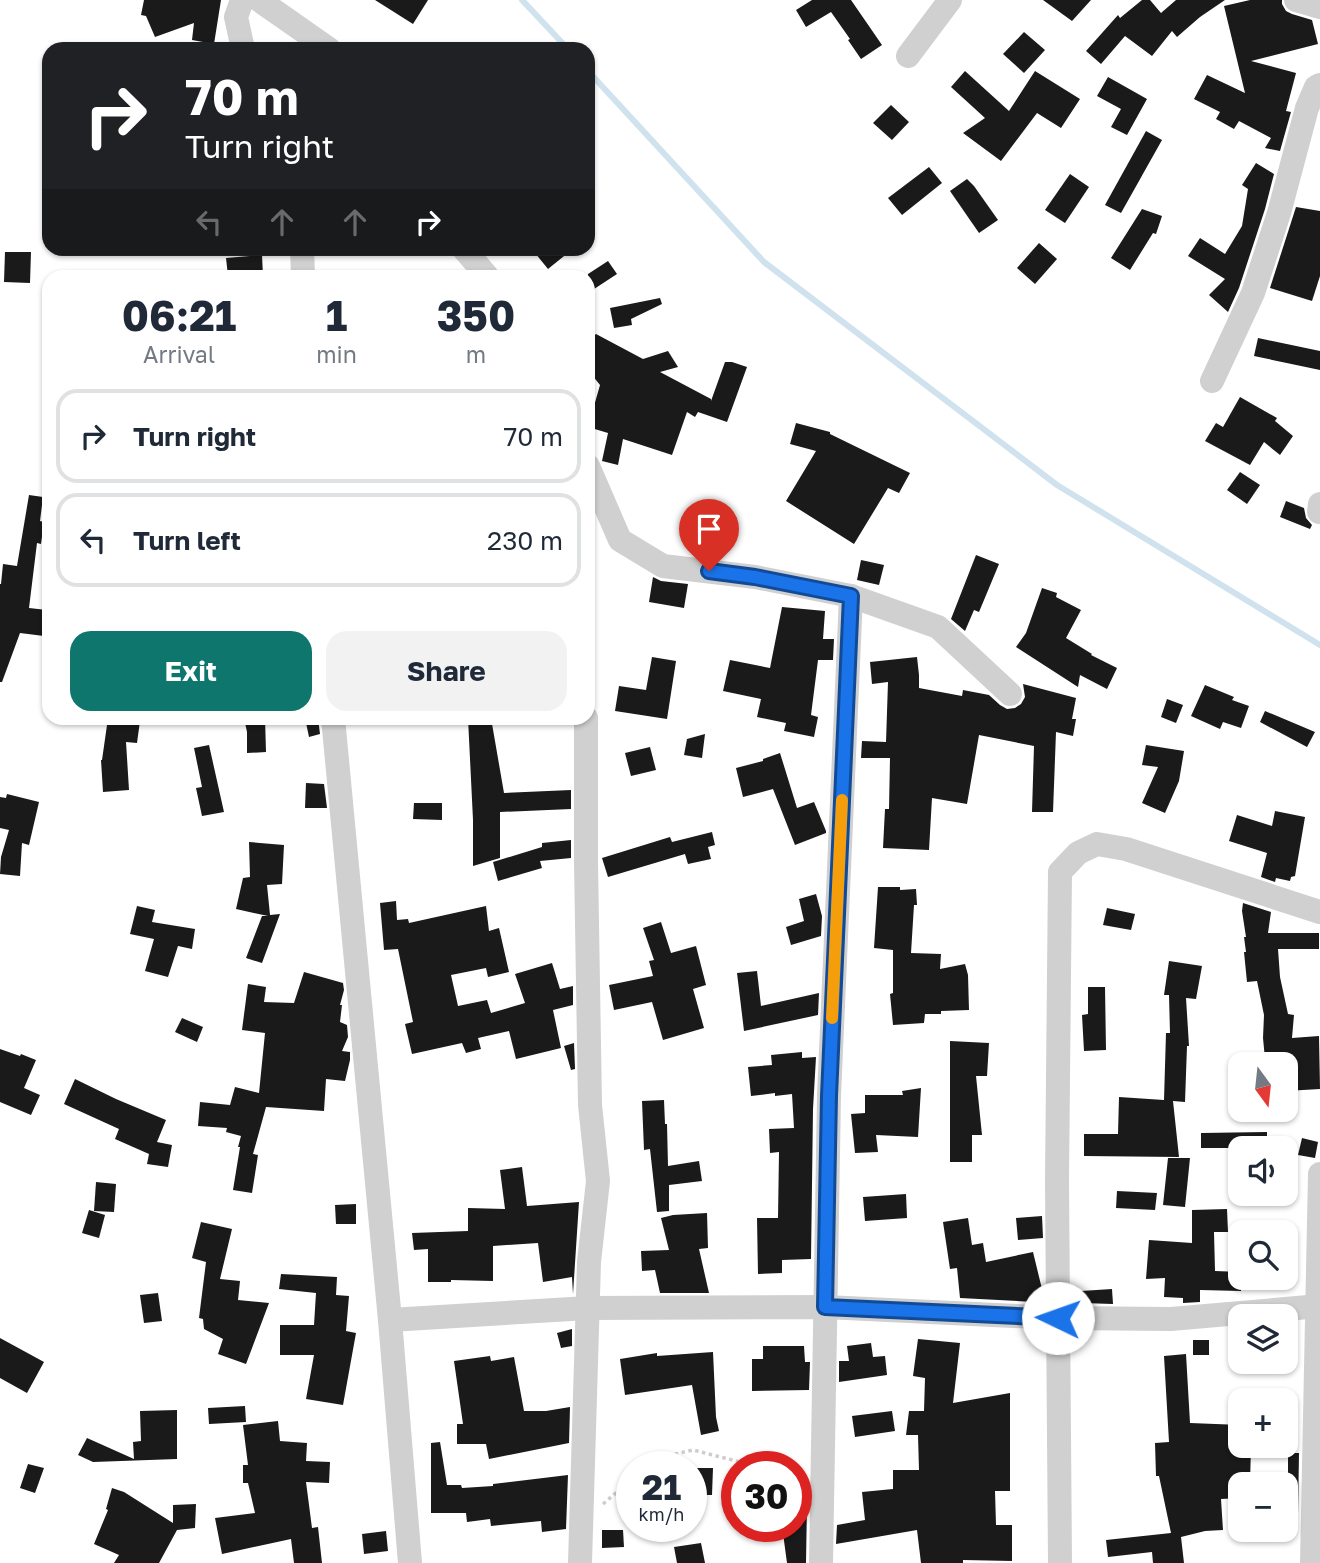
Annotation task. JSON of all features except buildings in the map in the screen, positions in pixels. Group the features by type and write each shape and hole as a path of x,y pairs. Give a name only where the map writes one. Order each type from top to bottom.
{"street":[{"path":"241,42 236,17 242,0"},
{"path":"259,0 319,42"},
{"path":"908,56 950,0"},
{"path":"1296,0 1320,7"},
{"path":"1212,382 1253,293 1279,213 1307,108 1316,87 1320,85"},
{"path":"470,256 481,270"},
{"path":"595,482 620,540 663,566 755,577 851,596 938,627 1010,694"},
{"path":"821,1563 829,1096 851,596"},
{"path":"334,725 390,1320 410,1563"},
{"path":"580,1563 589,1262 598,1181 590,1105 586,725"},
{"path":"1060,1563 1057,1167 1060,872 1078,853 1097,844 1126,849 1320,912"},
{"path":"1312,1563 1320,1174"},
{"path":"390,1320 588,1308 825,1307 1058,1318 1171,1319 1319,1306"}],"waterway":[{"path":"522,0 561,42"},
{"path":"595,79 764,262 1057,485 1320,645"}],"slow traffic":[{"path":"832,1018 842,800"}],"route":[{"path":"709,571 851,596 829,1096 825,1307 1058,1318"}]}
